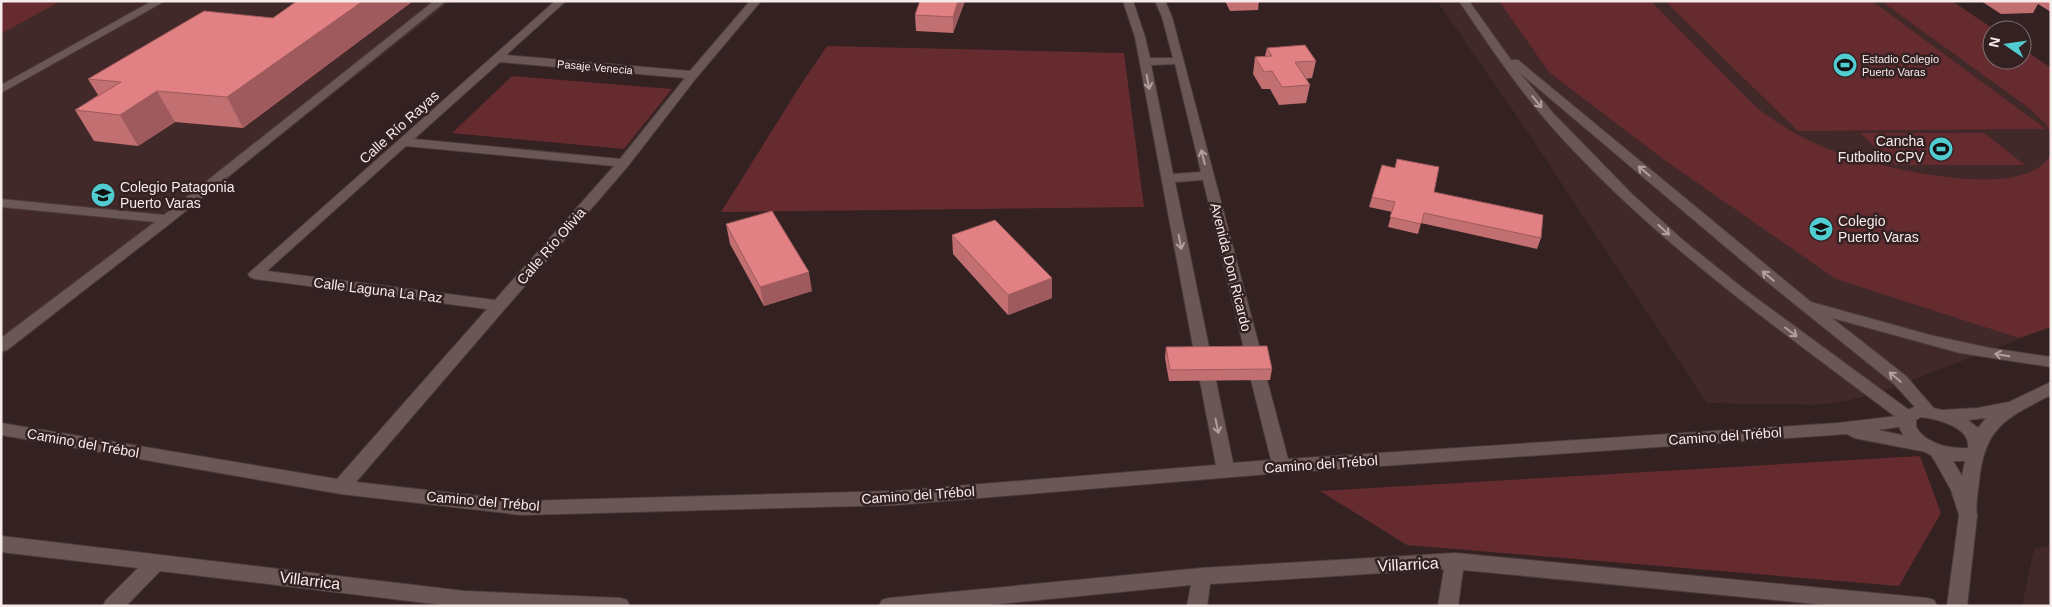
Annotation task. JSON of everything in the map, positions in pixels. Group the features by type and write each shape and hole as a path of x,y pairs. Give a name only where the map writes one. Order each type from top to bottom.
{"street":[{"path":"1,90 160,1"},
{"path":"1,346 167,219 441,1"},
{"name":"Calle Río Rayas","path":"256,274 561,1"},
{"name":"Calle Río Olivia","path":"341,487 623,163 756,1"},
{"path":"1128,1 1135,18 1203,358"},
{"name":"Avenida Don Ricardo","path":"1160,1 1167,17 1179,61 1254,357"},
{"path":"1464,1 1549,116 1584,155 1628,197 1679,244 1739,292 1906,419 1909,431 1932,448 1957,481 1965,499 1968,516"},
{"path":"1498,49 1803,304 1900,380 1935,413 1963,425 1977,439 1977,449 1968,493 1968,516 1957,606"},
{"name":"Pasaje Venecia","path":"497,58 693,76"},
{"path":"1144,62 1179,61"},
{"path":"405,142 623,163"},
{"path":"1168,178 1208,176"},
{"path":"1,202 167,219"},
{"name":"Calle Laguna La Paz","path":"256,274 500,306"},
{"path":"1803,304 1923,340 1981,352 2051,362"},
{"path":"1259,380 1281,466"},
{"path":"1208,381 1226,471"},
{"path":"1977,449 1986,428 2003,413 2051,388"},
{"name":"Camino del Trébol","path":"1,429 341,487 522,508 896,498 1281,466 1838,428 1906,419 1919,411 1978,414 2005,409 2026,401"},
{"name":"Camino del Trébol","path":"1838,428 1932,448 1960,456 1977,449"},
{"name":"Villarrica","path":"1,544 462,602 620,606"},
{"path":"1448,606 1455,561"},
{"name":"Villarrica","path":"889,606 1202,576 1455,561 1927,606"},
{"path":"113,606 156,562"},
{"path":"1197,606 1202,576"}],"shaded area":[{"path":"1,1 61,1 1,34"},
{"name":"Colegio Patagonia Puerto Varas","path":"61,1 451,1 1,357 1,34"},
{"name":"Colegio Puerto Varas","path":"1437,1 1952,1 1982,21 1982,70 2032,70 2032,55 2051,68 2051,327 1881,392 1846,401 1816,405 1707,403 1527,131"},
{"path":"1499,1 1651,1 1764,113 1807,140 1846,155 1875,163 1945,177 1980,179 2012,177 2036,169 2051,153 2051,327 2019,338 1836,279 1663,159 1549,72"},
{"name":"Estadio Colegio Puerto Varas","path":"1665,1 1872,1 2046,129 1798,131"},
{"path":"1881,1 1952,1 1982,21 1982,70 2032,70 2032,55 2051,68 2051,134 2045,123 2029,108"},
{"path":"827,46 1124,53 1144,207 721,212"},
{"path":"512,76 672,89 624,149 452,133"},
{"name":"Cancha Futbolito CPV","path":"1860,133 1984,133 2025,165 1895,165"},
{"path":"1920,456 1941,513 1899,586 1407,545 1320,491"},
{"path":"2051,545 2051,606 2022,606 2034,549"}],"building":[{"path":"297,1 363,1 227,97 157,91 120,115 75,110 121,82 88,79 204,11 273,18"},
{"path":"920,1 958,1 953,17 915,15"},
{"path":"1305,45 1316,61 1295,62 1310,85 1282,87 1272,71 1264,72 1255,57 1272,56 1267,48"},
{"path":"1397,159 1439,167 1434,192 1543,215 1541,238 1424,213 1421,224 1390,217 1395,202 1372,197 1382,165 1395,168"},
{"path":"772,211 809,272 760,287 726,224"},
{"path":"995,220 1052,278 1008,295 952,235"},
{"path":"1267,346 1272,369 1170,370 1166,347"}],"place":[{"name":"Estadio Colegio Puerto Varas","path":"1845,65"},
{"name":"Cancha Futbolito CPV","path":"1941,149"},
{"name":"Colegio Patagonia Puerto Varas","path":"103,195"},
{"name":"Colegio Puerto Varas","path":"1821,229"}]}
